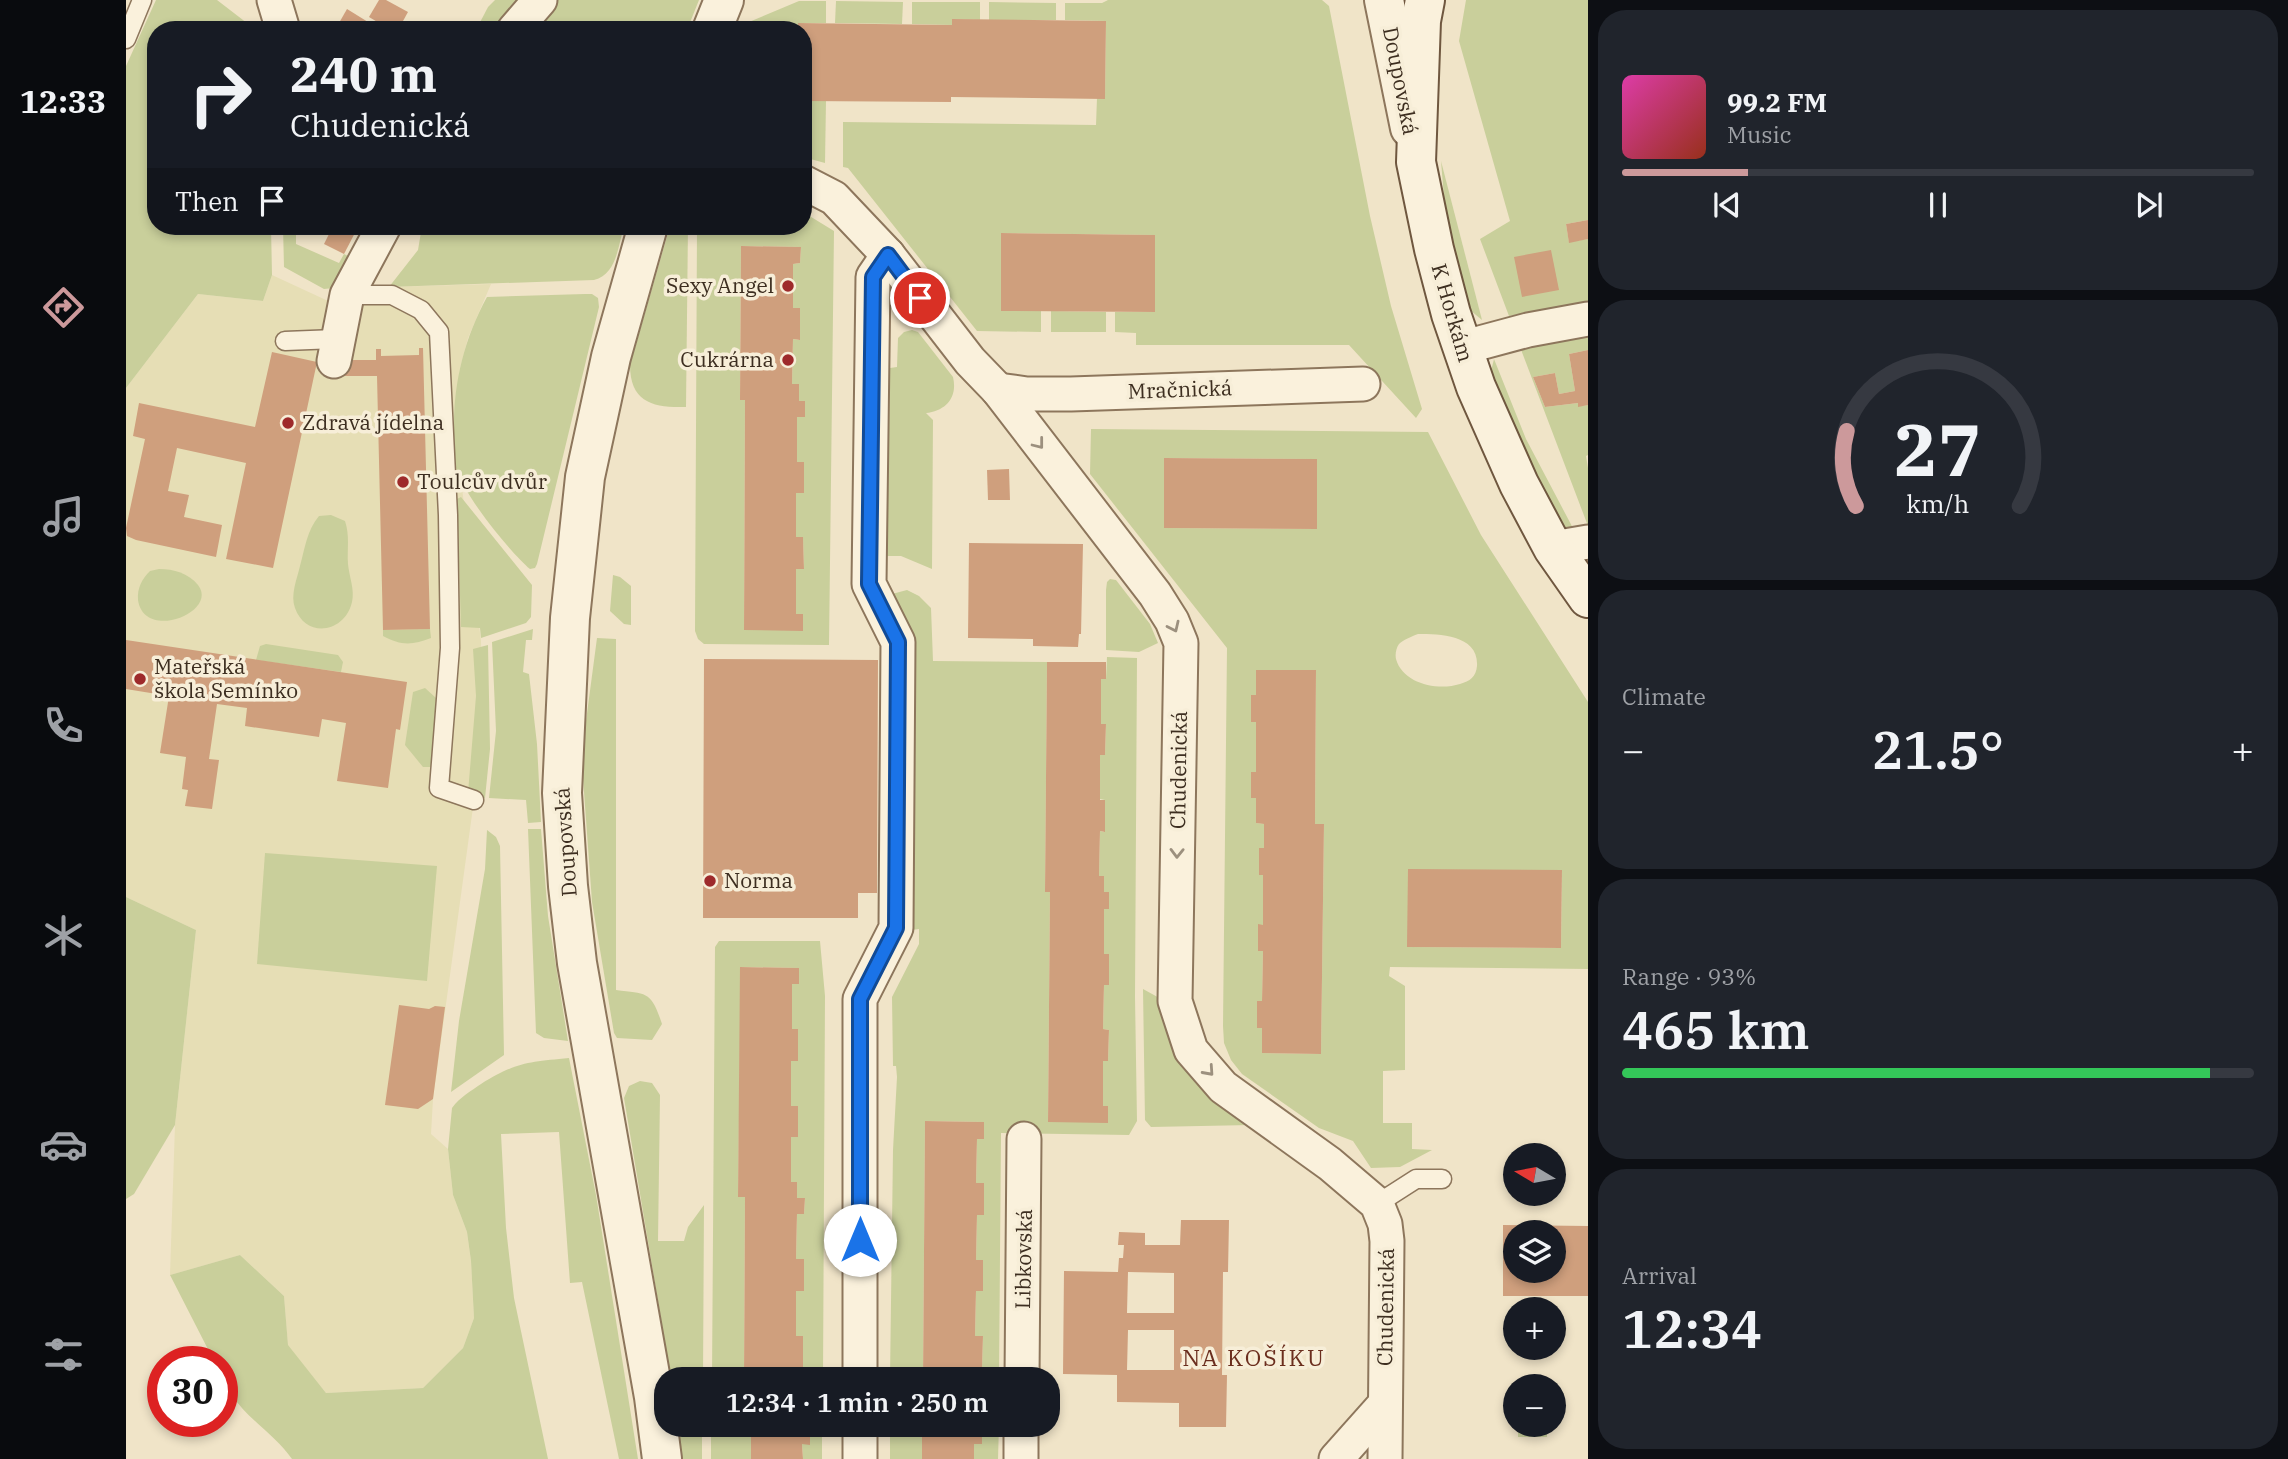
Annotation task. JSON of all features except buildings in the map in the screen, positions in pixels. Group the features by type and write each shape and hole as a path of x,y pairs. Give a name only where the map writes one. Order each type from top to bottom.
{"street":[{"path":"274,0 280,21"},
{"path":"522,21 540,0"},
{"path":"716,21 724,0"},
{"name":"Doupovská","path":"1384,0 1416,162"},
{"name":"K Horkám","path":"1425,0 1421,20 1416,162 1434,249 1461,348 1499,441 1571,545 1588,598"},
{"name":"Chudenická","path":"812,187 834,198 888,255 970,361 998,390 1155,594 1172,621 1181,643 1175,1001 1191,1051 1223,1087 1330,1164 1377,1204 1385,1224 1387,1241 1385,1459"},
{"path":"335,350 347,295 379,235"},
{"name":"Doupovská","path":"645,235 611,357 585,477 570,618 562,793 568,886 578,963 654,1397 662,1459"},
{"path":"860,1367 860,999 896,928 898,642 869,584 873,277 888,255"},
{"path":"1461,348 1528,330 1588,319"},
{"name":"Mračnická","path":"998,390 1027,394 1071,394 1363,384"},
{"name":"Libkovská","path":"1022,1367 1024,1139"},
{"path":"1336,1459 1385,1404"},
{"path":"860,1437 860,1459"},
{"path":"1021,1437 1021,1459"}],"lane":[{"path":"126,39 142,0"},
{"path":"347,295 393,295 421,310 439,332 448,514 450,648 439,788 474,800"},
{"path":"285,341 335,350"},
{"path":"1377,1204 1416,1179 1442,1179"}],"shaded area":[{"path":"272,275 326,300 367,303 389,287 491,284 468,338 460,368 454,413 455,464 461,480 481,641 482,700 474,800 433,1099 431,1134 448,1149 453,1195 467,1232 474,1318 463,1348 423,1388 326,1393 288,1346 284,1296 240,1255 170,1275 175,1125 196,930 126,897 126,388 198,294 263,301"}],"green space":[{"path":"156,0 217,0 244,21 147,21 147,235 271,235 272,275 263,301 198,294 126,388 126,66"},
{"path":"495,0 520,0 503,21 481,21"},
{"path":"553,0 699,0 691,21 536,21"},
{"path":"1108,0 1322,0 1329,6 1370,216 1391,306 1422,409 1416,418 1349,345 1136,345 1136,333 1115,332 1115,312 1155,312 1154,235 1002,233 1001,311 1041,311 1041,332 977,331 848,168 843,167 843,122 1096,125 1097,98 1105,98 1106,21 1065,20 1065,3 1102,3"},
{"path":"1466,0 1588,0 1588,220 1566,224 1569,242 1588,239 1588,301 1509,316 1480,239 1510,221 1459,41"},
{"path":"799,1 826,1 826,23 751,21"},
{"path":"836,1 903,2 902,24 835,23"},
{"path":"912,2 980,2 980,20 952,19 952,25 912,24"},
{"path":"989,2 1056,3 1056,20 989,20"},
{"path":"812,101 826,101 825,163 812,159"},
{"path":"1441,161 1482,320 1470,310 1460,281 1445,209"},
{"path":"812,218 834,231 829,645 704,644 695,631 697,235 812,235","holes":["741,246 801,247 800,263 793,264 793,308 799,340 793,339 792,384 799,384 799,401 805,401 804,417 797,417 797,462 804,462 804,493 796,493 796,537 803,538 804,569 796,569 796,614 803,614 803,630 744,630 745,400 740,400"]},
{"path":"283,235 296,235 296,244 339,263 344,254 348,256 334,288 324,289 284,267"},
{"path":"420,235 622,235 612,266 602,277 594,280 389,287 418,250"},
{"path":"667,235 688,235 686,407 664,406 646,401 634,388 630,365"},
{"path":"592,294 598,298 599,307 537,564 530,569 486,520 459,476 454,448 458,379 472,329 487,297"},
{"path":"1051,311 1106,312 1106,332 1051,332"},
{"path":"904,332 918,332 953,377 954,384 952,397 948,402 933,412 926,413 933,420 932,569 901,556 887,556 890,368 897,367 898,338"},
{"path":"1588,336 1588,350 1569,354 1575,391 1559,394 1555,373 1533,377 1545,407 1578,403 1578,406 1588,405 1588,526 1520,347"},
{"path":"1494,359 1526,439 1575,532 1566,529 1556,519 1490,375"},
{"path":"1091,429 1428,432 1481,535 1588,702 1588,969 1390,967 1389,976 1405,986 1405,1070 1383,1071 1383,1123 1412,1123 1412,1149 1432,1150 1400,1167 1371,1168 1353,1141 1319,1128 1242,1074 1231,1060 1224,1043 1223,1026 1227,648 1090,474","holes":["1164,458 1317,459 1317,529 1164,528","1418,634 1447,636 1465,642 1476,656 1474,676 1464,683 1451,686 1422,684 1400,668 1396,649 1401,643","1256,670 1316,670 1315,824 1324,824 1321,1054 1262,1053 1262,1028 1257,1027 1257,1001 1262,1001 1263,951 1258,951 1258,925 1263,925 1263,875 1259,874 1259,849 1264,848 1264,824 1256,823 1256,798 1251,798 1251,772 1256,772 1256,722 1251,722 1251,696 1256,695","1562,871 1561,948 1408,947"]},
{"path":"461,497 532,585 531,617 526,623 481,638 480,628 461,627 457,499"},
{"path":"331,515 345,521 347,527 348,564 353,597 342,620 334,626 316,628 300,618 295,608 294,592 312,527 319,516"},
{"path":"159,569 180,572 198,585 202,595 198,605 190,613 165,621 153,619 143,613 138,600 139,588 150,571"},
{"path":"613,575 631,586 631,625 624,624 610,611"},
{"path":"1110,579 1116,580 1150,624 1158,643 1139,652 1106,650 1106,590"},
{"path":"907,590 919,596 931,608 933,661 1047,662 1045,892 1050,892 1048,1121 1108,1122 1108,1106 1103,1106 1103,1061 1108,1061 1109,1030 1103,1029 1104,985 1109,985 1109,954 1104,954 1104,909 1109,909 1109,893 1104,892 1104,876 1099,876 1100,831 1104,832 1105,800 1100,799 1100,755 1105,755 1106,724 1101,724 1101,679 1106,679 1107,657 1137,658 1137,1121 1129,1135 1001,1133 999,1367 982,1367 983,1336 975,1336 976,1291 983,1291 983,1260 976,1260 977,1215 984,1215 976,1183 977,1139 984,1139 984,1122 925,1121 923,1367 890,1367 893,1150 897,1077 896,1066 893,1066 892,997 919,944 919,929 912,930 892,594"},
{"path":"430,629 431,638 413,643 396,642 383,636 383,630"},
{"path":"533,629 532,640 526,640 523,672 529,674 537,744 541,822 528,823 526,800 489,798 496,731 492,642"},
{"path":"597,638 616,639 616,990 642,994 655,1005 662,1024 652,1040 617,1038 614,1033 592,902 583,778 584,736"},
{"path":"266,644 338,655 343,662 341,672 256,660 260,646"},
{"path":"488,645 490,749 485,798 468,793 476,696 473,649"},
{"path":"425,688 436,698 431,767 423,767 405,745 413,692"},
{"path":"528,829 541,829 548,916 568,1041 544,1038 536,1033"},
{"path":"487,830 496,837 500,846 504,1055 451,1092 459,1021 485,869"},
{"path":"265,853 437,866 427,981 257,964"},
{"path":"126,897 196,930 175,1125 134,1194 126,1199"},
{"path":"719,941 820,941 825,996 823,1367 796,1367 803,1366 803,1336 796,1336 796,1291 804,1290 804,1260 796,1259 797,1214 804,1214 805,1198 797,1198 797,1182 791,1182 791,1137 798,1121 798,1106 791,1106 791,1061 798,1060 798,1030 792,1029 792,984 799,984 799,968 741,967 738,1197 745,1197 744,1367 712,1367 715,947"},
{"path":"1143,989 1163,1000 1172,1043 1189,1074 1216,1100 1251,1125 1151,1127 1145,1120"},
{"path":"569,1058 596,1195 638,1459 619,1459 582,1282 570,1283 559,1132 501,1134 506,1228 514,1298 548,1459 292,1459 238,1403 238,1346 206,1346 170,1275 240,1255 284,1296 288,1345 326,1393 423,1388 463,1348 474,1318 467,1232 453,1195 448,1149 452,1108 481,1084 504,1071 533,1062"},
{"path":"640,1081 652,1083 660,1095 658,1241 684,1241 688,1227 704,1205 703,1367 669,1367 624,1098 629,1086"},
{"path":"679,1437 702,1437 702,1459 682,1459"},
{"path":"711,1437 751,1437 751,1459 711,1459"},
{"path":"810,1437 822,1437 822,1459 803,1459 802,1444 810,1444"},
{"path":"890,1437 922,1437 922,1459 890,1459"},
{"path":"982,1437 999,1437 998,1459 974,1459 974,1444 982,1444"}],"place":[{"name":"Sexy Angel","path":"788,286"},
{"name":"Cukrárna","path":"788,360"},
{"name":"Zdravá jídelna","path":"288,423"},
{"name":"Toulcův dvůr","path":"403,482"},
{"name":"Mateřská škola Semínko","path":"140,679"},
{"name":"Norma","path":"710,881"}],"district":[{"name":"NA KOŠÍKU","path":"1254,1358"}],"route":[{"path":"860,1240 860,999 896,928 898,642 869,584 873,277 888,255 920,298"}]}
